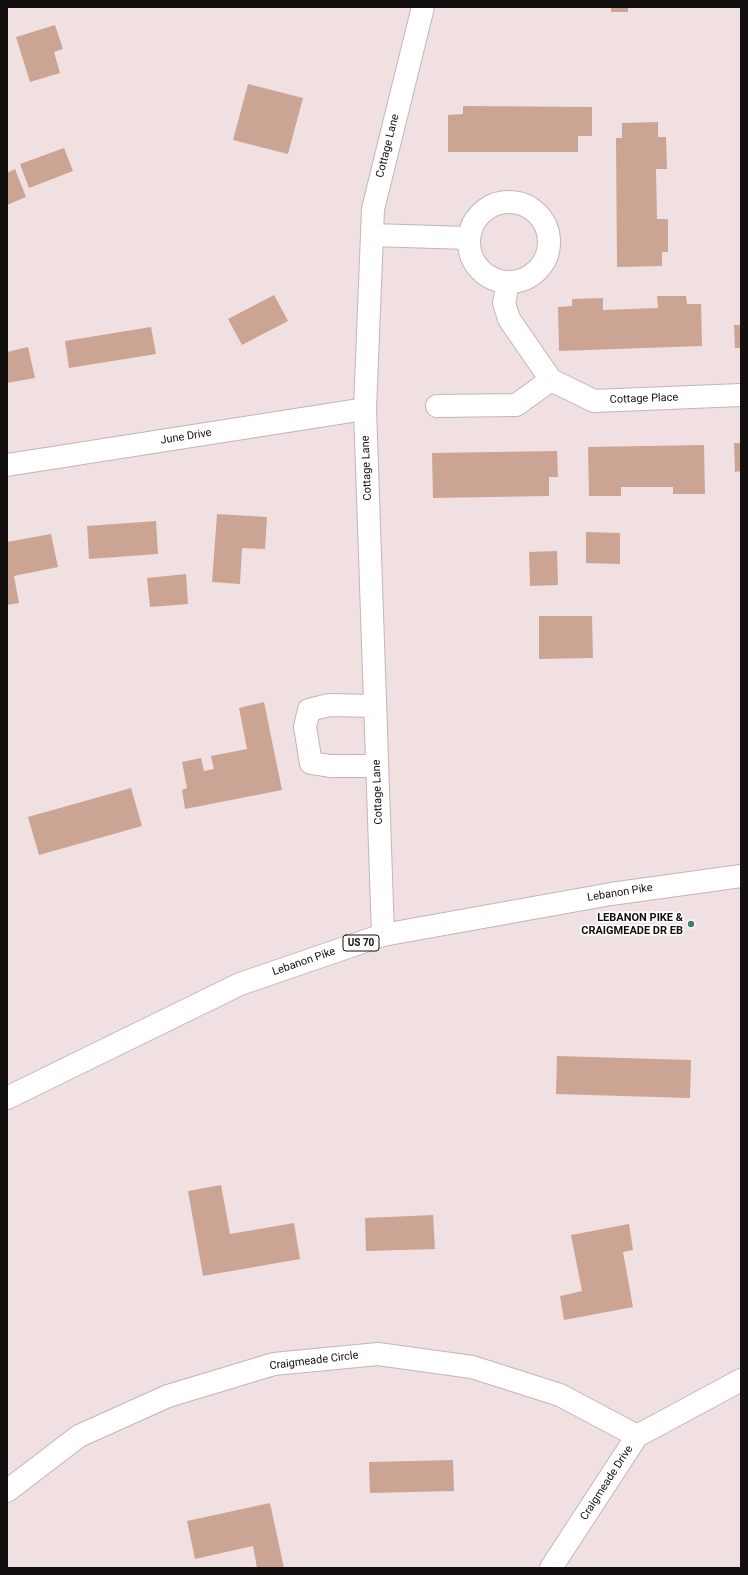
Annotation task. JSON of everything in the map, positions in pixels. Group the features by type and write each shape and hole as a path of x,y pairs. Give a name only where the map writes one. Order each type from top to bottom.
{"street":[{"name":"Cottage Lane","path":"383,935 365,408 373,209 422,7"},
{"path":"503,202 516,203 529,207 539,216 546,227 549,240 548,253 542,265 533,275 521,281 508,283 495,280 483,274 474,264 469,251 468,238 472,225 480,214 490,206 503,202"},
{"path":"372,235 468,238"},
{"name":"Cottage Place","path":"508,283 504,303 509,319 551,380 594,401 741,395"},
{"path":"437,406 516,405 551,380"},
{"name":"June Drive","path":"7,465 365,408"},
{"path":"376,706 329,705 309,710 304,727 311,763 330,766 377,766"},
{"name":"Lebanon Pike","path":"7,1098 240,984 383,935 611,894 741,876"},
{"name":"Craigmeade Circle","path":"7,1490 79,1436 168,1396 274,1364 378,1354 472,1367 553,1393 637,1436"},
{"name":"Craigmeade Drive","path":"551,1568 637,1436 741,1380"}],"building":[{"path":"611,7 628,7 628,12 611,12"},
{"path":"55,25 63,49 54,52 60,73 30,82 16,37"},
{"path":"248,84 303,98 288,154 233,140"},
{"path":"463,106 592,107 592,136 578,136 578,152 448,152 448,115 463,114"},
{"path":"658,122 658,137 666,137 667,169 656,169 657,219 668,219 668,252 662,252 662,266 617,267 616,138 622,138 622,123"},
{"path":"64,148 73,171 29,188 20,164"},
{"path":"15,169 26,197 7,205 7,173"},
{"path":"274,295 288,321 242,345 228,319"},
{"path":"657,296 686,296 687,304 701,304 702,346 559,351 558,307 572,306 572,299 603,298 603,310 658,308"},
{"path":"734,325 741,325 741,348 735,348"},
{"path":"151,327 156,354 69,368 65,341"},
{"path":"28,347 35,378 7,383 7,352"},
{"path":"734,443 741,443 741,471 735,472"},
{"path":"704,445 705,494 673,494 673,487 621,487 621,496 589,496 588,447"},
{"path":"557,451 558,477 549,477 549,496 433,498 432,453"},
{"path":"217,514 267,517 265,549 242,548 240,584 212,582"},
{"path":"156,521 158,554 89,559 87,526"},
{"path":"586,532 620,533 620,564 586,563"},
{"path":"51,534 58,567 14,576 19,603 7,605 7,542"},
{"path":"557,551 558,585 530,586 529,552"},
{"path":"186,574 188,604 150,607 147,578"},
{"path":"539,616 592,616 593,658 539,659"},
{"path":"264,702 282,790 185,809 182,790 187,788 182,762 201,758 204,771 214,769 211,756 247,749 239,708"},
{"path":"131,788 142,826 39,855 28,817"},
{"path":"557,1056 691,1060 690,1098 556,1094"},
{"path":"221,1185 230,1234 294,1223 300,1259 203,1276 188,1191"},
{"path":"433,1215 435,1249 366,1251 365,1218"},
{"path":"629,1224 633,1250 623,1252 633,1307 564,1320 560,1296 582,1291 571,1235"},
{"path":"453,1460 454,1491 370,1493 369,1462"},
{"path":"270,1503 284,1568 257,1568 253,1546 195,1559 187,1521"}],"place":[{"name":"LEBANON PIKE & CRAIGMEADE DR EB","path":"691,924"}]}
